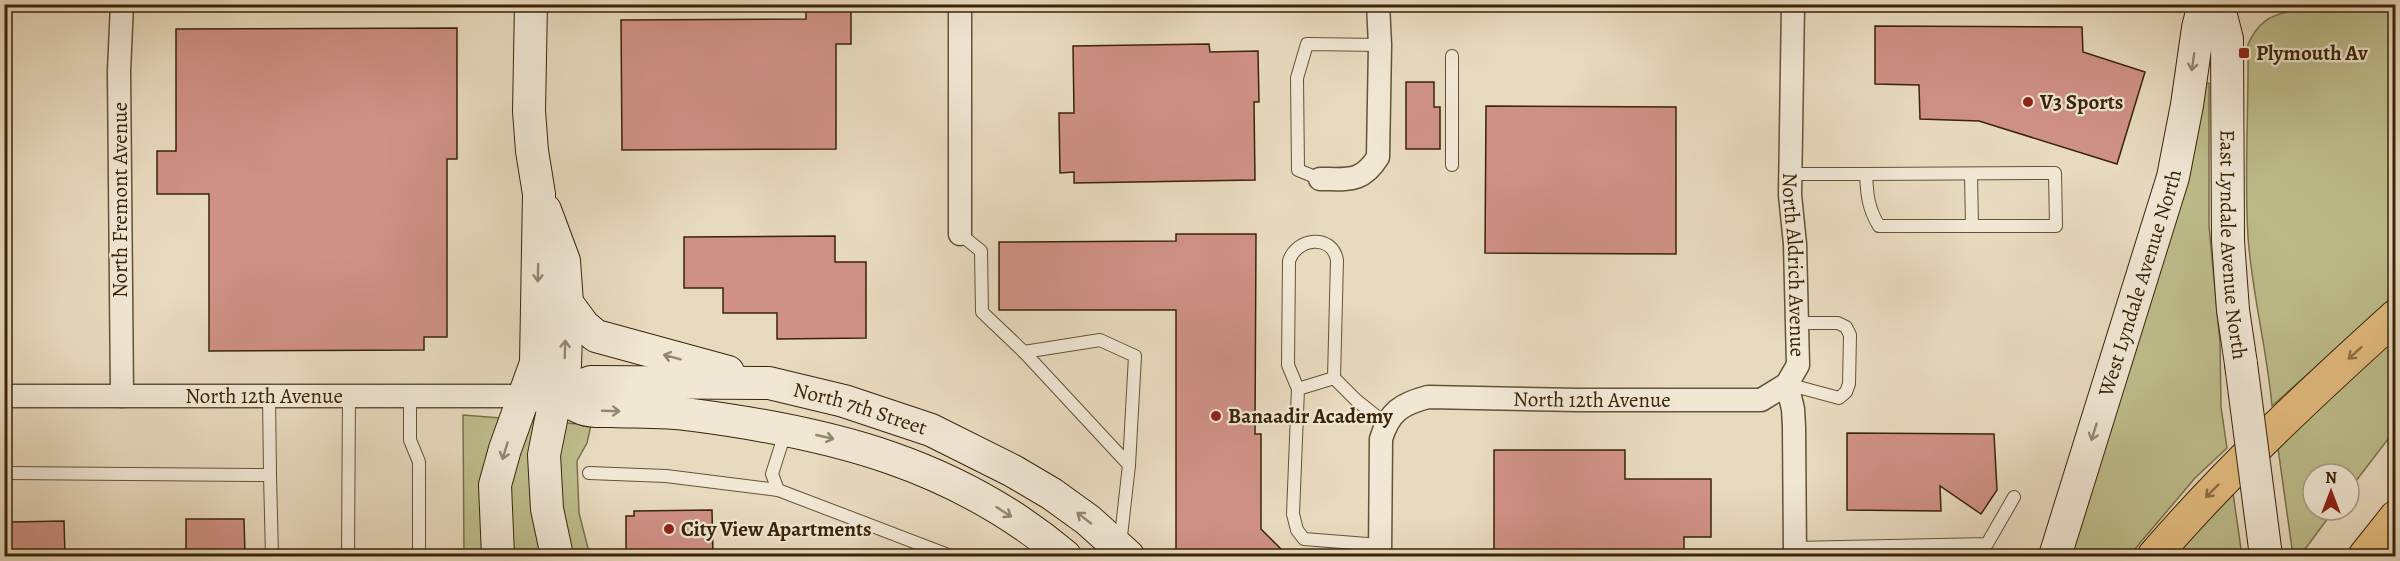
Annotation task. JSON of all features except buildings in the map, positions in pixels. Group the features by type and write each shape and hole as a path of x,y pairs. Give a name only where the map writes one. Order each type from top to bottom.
{"highway":[{"path":"2154,556 2200,502 2283,419 2396,316"},
{"path":"2365,556 2396,517"}],"main road":[{"path":"498,556 495,485 536,363 539,194 529,111 531,4"},
{"name":"West Lyndale Avenue North","path":"2055,556 2172,177 2204,4"},
{"name":"East Lyndale Avenue North","path":"2218,4 2227,39 2228,241 2234,310 2266,556"},
{"path":"539,194 564,261 567,303 565,365 556,395 544,455 548,509 556,556"},
{"path":"567,303 584,326 596,336 769,384"},
{"name":"North 7th Street","path":"524,396 556,395 591,382 769,384 844,401 886,414 971,449 1052,494 1088,520 1124,553"},
{"name":"North 7th Street","path":"556,395 586,410 684,414 786,429 835,440 915,466 991,504 1027,527 1065,556"}],"street":[{"name":"North Fremont Avenue","path":"122,4 119,71 122,396"},
{"path":"960,4 960,234"},
{"path":"1320,179 1352,179 1369,172 1378,157 1380,45 1378,4"},
{"name":"North Aldrich Avenue","path":"1793,4 1791,174 1798,365 1786,384 1793,409 1794,427 1794,552"},
{"name":"North 12th Avenue","path":"1391,417 1410,402 1428,397 1761,400 1786,384"},
{"name":"North 12th Avenue","path":"4,396 524,396"},
{"path":"1380,551 1382,439 1391,417"}],"lane":[{"path":"1320,179 1298,170 1297,78 1307,45 1380,45"},
{"path":"1452,56 1452,165"},
{"path":"1791,174 2055,173 2055,226 1879,226 1870,212 1867,201 1866,174"},
{"path":"1971,174 1972,226"},
{"path":"960,234 981,251 982,312 1024,352 1129,465"},
{"path":"1380,551 1304,539 1297,530 1293,514 1298,389 1288,365 1289,261 1295,249 1301,244 1312,242 1326,244 1333,249 1337,260 1334,378 1356,400 1391,417"},
{"path":"1786,384 1839,398 1846,392 1849,384 1850,335 1846,327 1838,323 1796,323"},
{"path":"1024,352 1100,340 1135,356 1124,553"},
{"path":"1298,389 1334,378"},
{"path":"269,396 272,556"},
{"path":"348,556 349,396"},
{"path":"410,396 411,440 419,462 419,556"},
{"path":"778,490 772,474 786,429"},
{"path":"4,473 270,475"},
{"path":"589,473 666,476 778,490 951,556"},
{"path":"1794,552 1987,544 2014,497"}],"shaded area":[{"path":"2395,10 2395,296 2272,406 2248,237 2246,189 2248,44 2265,21 2292,11"},
{"path":"2209,83 2209,226 2220,343 2221,407 2227,448 2195,478 2129,556 2067,556 2202,84"},
{"path":"2395,330 2395,430 2361,474 2361,462 2301,462 2301,522 2325,522 2300,556 2293,556 2277,441"},
{"path":"463,415 591,425 587,443 577,461 579,513 590,556 464,556"},
{"path":"2232,486 2242,556 2166,556"}],"place":[{"name":"Plymouth Av","path":"2244,53"},
{"name":"V3 Sports","path":"2028,102"},
{"name":"Banaadir Academy","path":"1216,416"},
{"name":"City View Apartments","path":"669,529"}]}
